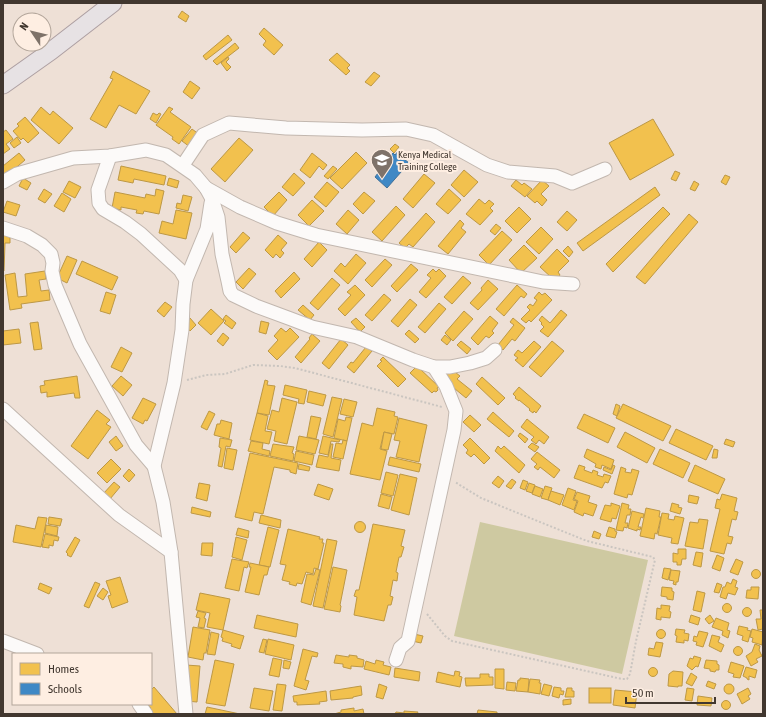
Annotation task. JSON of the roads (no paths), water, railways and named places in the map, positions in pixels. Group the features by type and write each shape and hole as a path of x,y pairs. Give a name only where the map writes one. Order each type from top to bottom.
{"main road":[{"path":"3,85 51,51 113,3"}],"street":[{"path":"183,165 203,135 229,123 302,128 362,130 406,129 433,135 487,165 508,172 555,176 572,183 605,169"},
{"path":"3,182 17,174 73,158 110,156 146,150 166,155 183,165 195,175 209,193 218,217 222,254 230,291 233,295 256,306 312,327 357,337 412,360 434,367 450,367 470,363 486,358 495,350"},
{"path":"110,156 98,190 99,203 103,209 141,234 180,270 186,280"},
{"path":"154,466 174,383 182,330 186,280 207,229 209,193"},
{"path":"209,193 277,223 316,235 543,282 573,284"},
{"path":"3,228 27,236 42,245 51,254 53,263 52,272 55,285 80,344 136,445 154,466 163,502 171,552 186,714"},
{"path":"396,660 400,648 408,641 454,430 456,411 446,386 434,367"},
{"path":"3,409 118,515 171,552"},
{"path":"3,641 34,653"},
{"path":"140,705 146,714"}],"place":[{"name":"Kenya Medical Training College","path":"382,180"}]}
